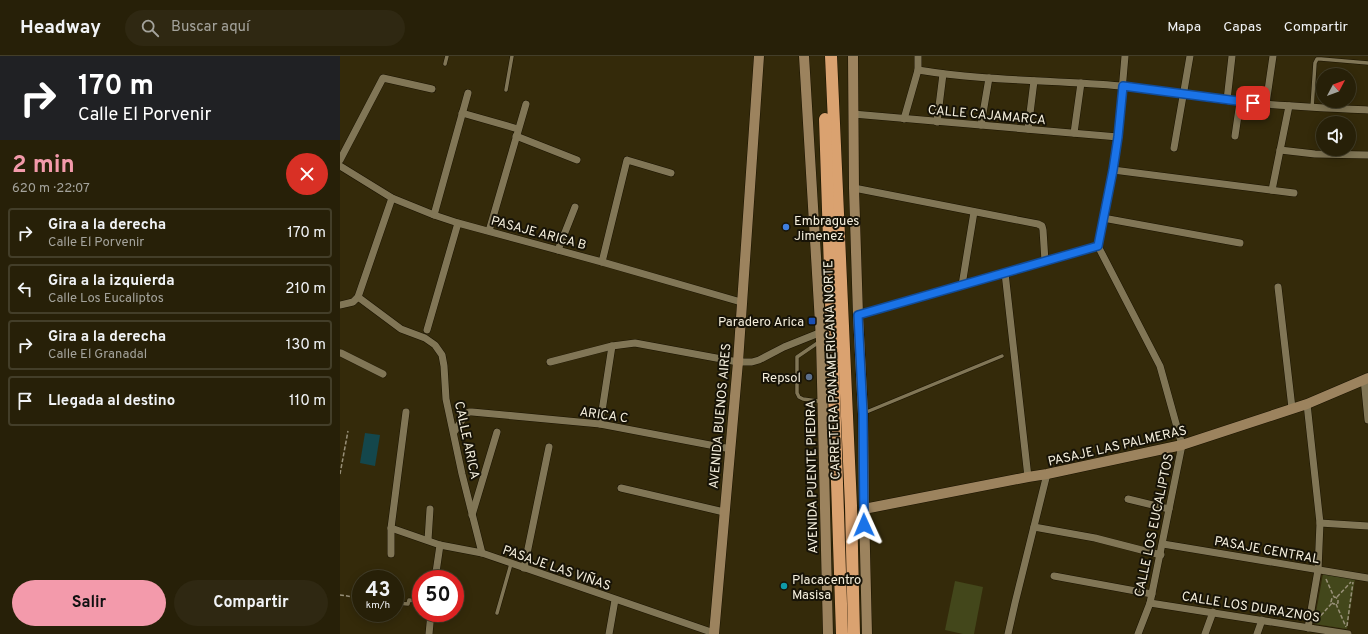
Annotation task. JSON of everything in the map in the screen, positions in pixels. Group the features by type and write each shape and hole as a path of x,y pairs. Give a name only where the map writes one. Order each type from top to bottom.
{"highway":[{"name":"CARRETERA PANAMERICANA NORTE","path":"823,56 827,334 835,404 842,634"},
{"name":"CARRETERA PANAMERICANA NORTE","path":"831,56 851,506 854,634"}],"main road":[{"name":"AVENIDA BUENOS AIRES","path":"714,634 738,362 759,56"},
{"name":"AVENIDA PUENTE PIEDRA","path":"804,56 827,334 822,401 828,634"},
{"path":"853,56 854,188 863,414 867,634"},
{"name":"PASAJE LAS PALMERAS","path":"864,509 1047,474 1182,445 1307,404 1366,379"}],"street":[{"path":"904,119 918,70 918,56"},
{"path":"858,315 1098,246 1118,137 1125,56"},
{"path":"1174,148 1190,56"},
{"path":"1227,100 1232,56"},
{"path":"1266,104 1273,56"},
{"path":"918,70 989,78 1123,86 1240,102 1312,108 1368,110"},
{"path":"937,122 943,74"},
{"path":"340,160 383,78 432,89"},
{"path":"981,126 989,78"},
{"path":"1028,130 1034,81"},
{"path":"1074,133 1081,83"},
{"path":"434,216 468,93"},
{"path":"1235,136 1240,102"},
{"path":"489,231 526,104"},
{"path":"1272,190 1289,106"},
{"path":"462,113 518,129"},
{"name":"CALLE CAJAMARCA","path":"854,114 1118,137"},
{"path":"516,136 577,160"},
{"path":"1280,150 1315,154 1368,156"},
{"path":"602,262 627,160 671,172"},
{"name":"PASAJE ARICA B","path":"340,166 392,198 434,216 741,302"},
{"path":"1113,170 1294,193"},
{"path":"854,188 1038,224 1042,226 1044,230 1045,261"},
{"path":"340,305 354,302 358,297 392,198"},
{"path":"558,250 575,207"},
{"path":"962,285 974,212"},
{"path":"1103,218 1240,243"},
{"path":"427,330 458,223"},
{"name":"CALLE LOS EUCALIPTOS","path":"1098,246 1160,366 1182,445 1152,594 1138,634"},
{"path":"1005,273 1028,477"},
{"path":"1278,286 1292,408"},
{"name":"CALLE ARICA","path":"358,297 401,329 425,338 436,346 442,355 446,399 462,474 482,553"},
{"path":"550,362 612,346 635,343 738,362 752,362 784,347 827,334"},
{"path":"600,424 612,346"},
{"path":"340,351 383,374"},
{"path":"1366,379 1368,420"},
{"path":"1307,404 1320,523 1318,570 1308,628"},
{"path":"391,554 391,528 406,412"},
{"name":"ARICA C","path":"454,432 466,414 472,412 600,424 731,449"},
{"path":"472,515 497,432"},
{"path":"524,568 548,447"},
{"path":"1008,634 1047,474"},
{"path":"621,488 724,512"},
{"path":"1128,499 1169,509"},
{"path":"428,540 430,509"},
{"path":"1320,523 1368,526"},
{"path":"1034,527 1095,538 1160,555"},
{"name":"PASAJE LAS VIÑAS","path":"391,528 440,545 482,553 714,634"},
{"name":"PASAJE CENTRAL","path":"1163,544 1368,578"},
{"path":"436,570 440,545"},
{"path":"1054,576 1152,594"},
{"path":"609,634 615,600"},
{"name":"CALLE LOS DURAZNOS","path":"1150,602 1308,628 1317,632 1348,634"},
{"path":"1204,634 1213,612"},
{"path":"1257,634 1262,620"},
{"path":"429,634 430,622"}],"lane":[{"path":"445,64 447,56"},
{"path":"506,90 512,56"},
{"path":"1312,108 1315,63 1317,59 1368,63"},
{"path":"827,334 797,357 797,393 799,397 803,399 835,404"},
{"path":"863,414 1002,356"},
{"path":"497,613 511,564"},
{"path":"404,604 408,604 409,600 412,600"}],"path":[{"path":"340,474 348,431"},
{"path":"1325,576 1334,597 1337,598"},
{"path":"1354,580 1346,628 1336,604 1338,601 1337,598 1354,580"},
{"path":"340,595 352,597"},
{"path":"1316,622 1332,603 1331,600 1334,597"},
{"path":"1332,603 1336,604"}],"green space":[{"path":"1323,574 1355,579 1347,629 1314,623"},
{"path":"955,581 983,587 974,634 963,634 945,630"}],"water":[{"path":"365,433 380,435 375,466 360,463"}],"place":[{"name":"Embragues Jimenez","path":"786,227"},
{"name":"Paradero Arica","path":"812,321"},
{"name":"Repsol","path":"809,377"},
{"name":"Placacentro Masisa","path":"784,586"}],"route":[{"path":"864,525 863,414 858,315 1098,246 1113,170 1123,86 1253,103"}]}
